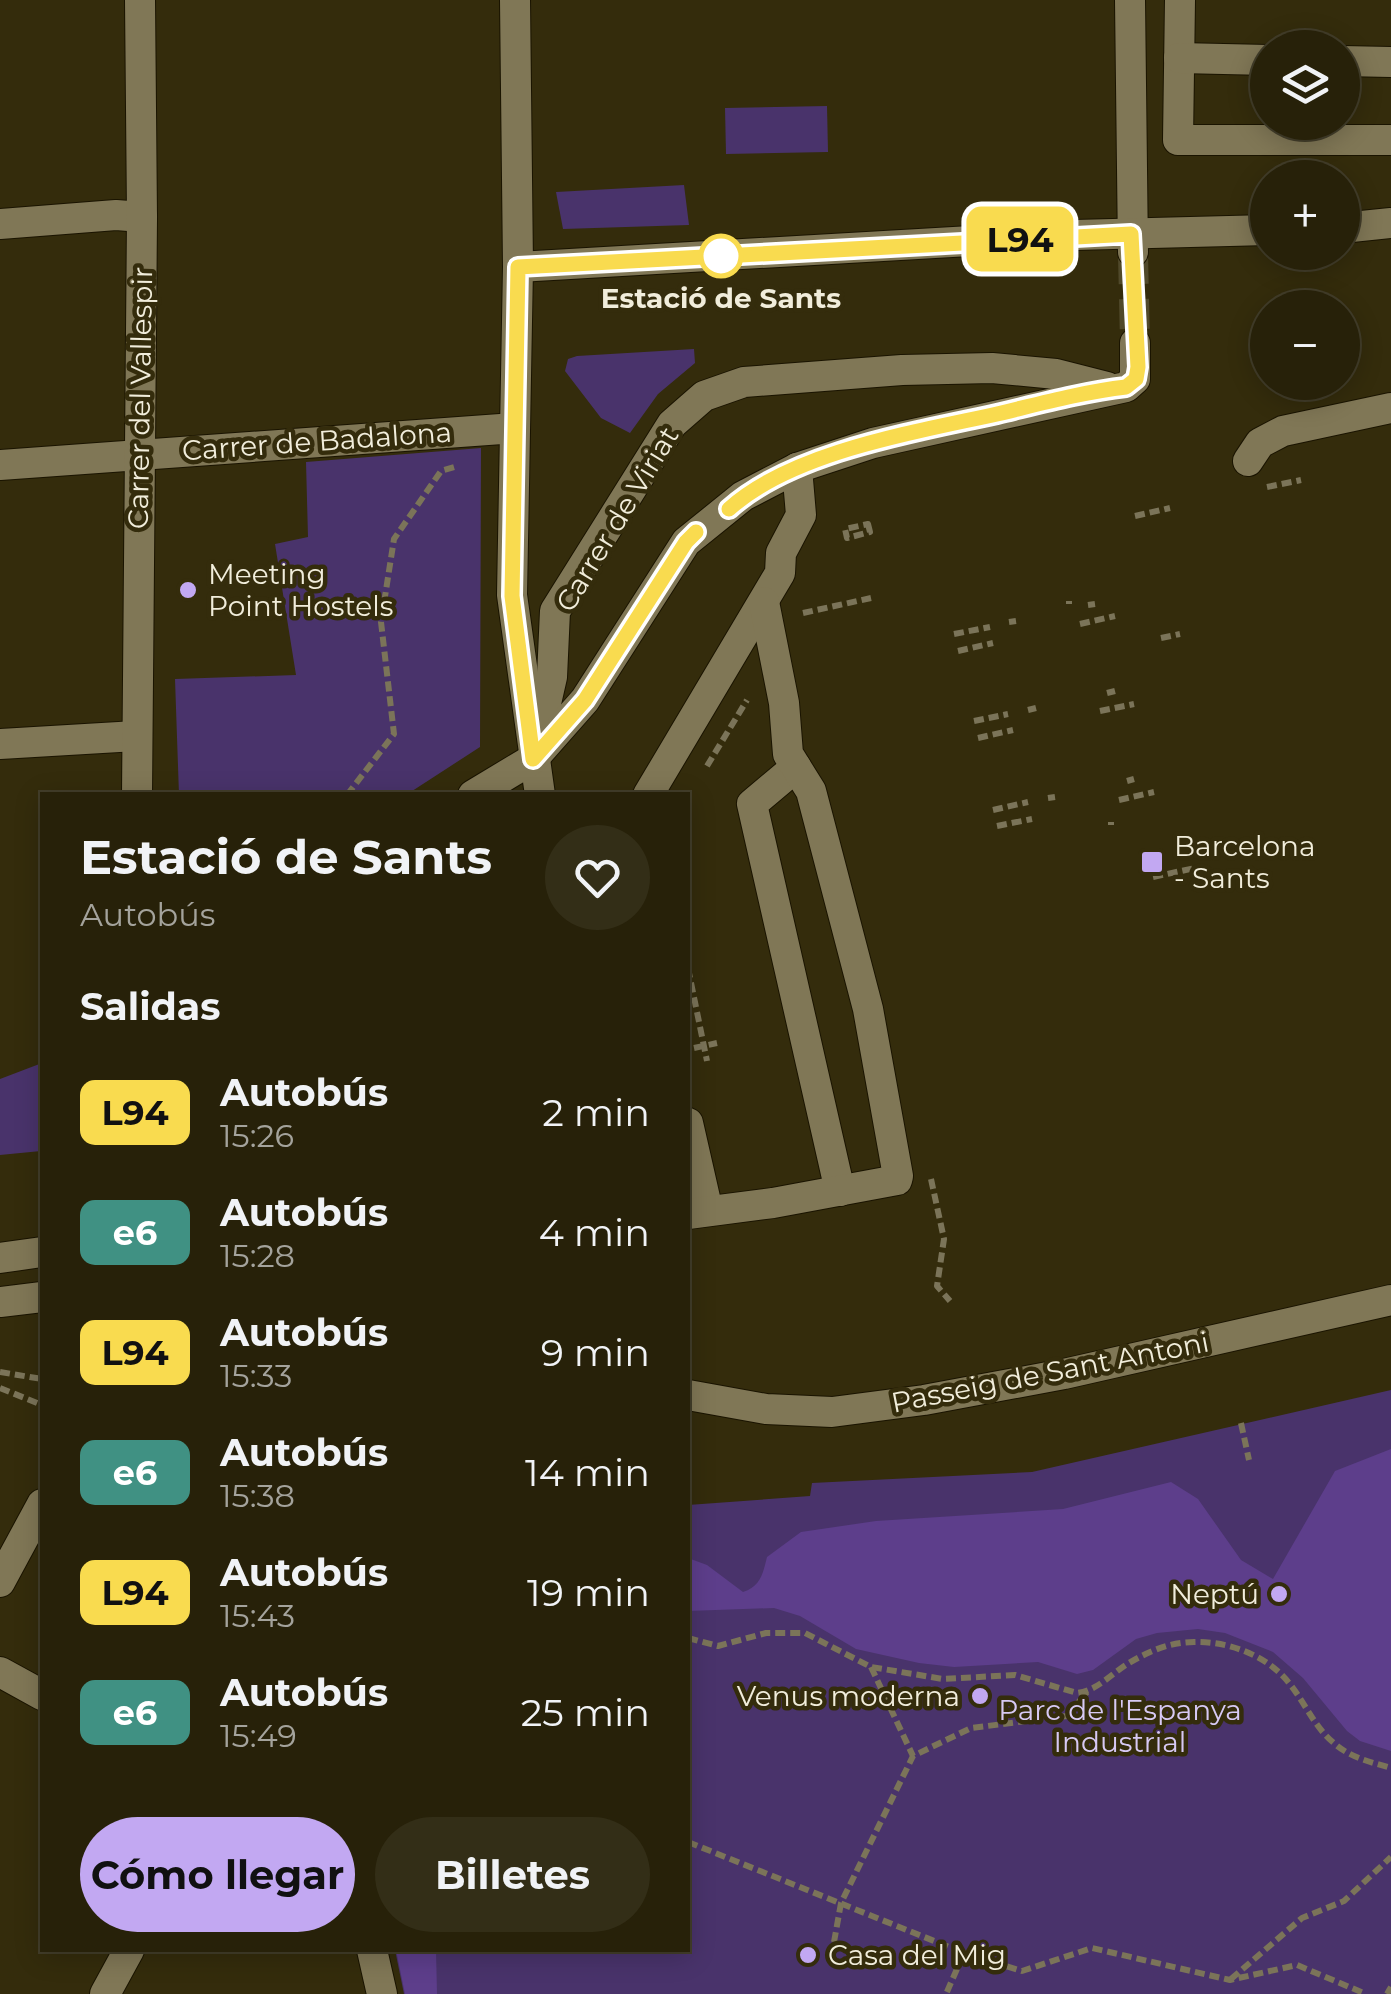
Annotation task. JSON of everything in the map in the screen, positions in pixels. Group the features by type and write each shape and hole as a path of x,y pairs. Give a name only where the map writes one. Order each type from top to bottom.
{"street":[{"name":"Carrer del Vallespir","path":"137,792 140,0"},
{"path":"514,0 518,267 512,596 539,792"},
{"path":"1130,0 1132,244"},
{"path":"1180,0 1178,140 1391,140"},
{"path":"1179,58 1250,60"},
{"path":"1360,61 1391,62"},
{"path":"0,224 142,216"},
{"path":"1360,227 1391,224"},
{"path":"518,267 1132,244 1250,232"},
{"path":"479,792 533,759 585,700 686,542 744,496 797,468 910,433 1120,388 1136,379 1135,343"},
{"name":"Carrer de Viriat","path":"533,759 552,677 556,611 672,424 704,396 744,382 974,368 1056,374 1120,388"},
{"path":"1248,461 1260,443 1282,431 1391,408"},
{"name":"Carrer de Badalona","path":"0,465 515,428"},
{"path":"650,792 780,573 781,554 801,515 797,468"},
{"path":"690,1141 698,1213 897,1180 868,1009 811,790 788,754 784,702 764,602"},
{"path":"0,744 136,736"},
{"path":"796,767 752,804 840,1191"},
{"path":"0,1258 40,1252"},
{"path":"0,1302 40,1297"},
{"name":"Passeig de Sant Antoni","path":"694,1393 766,1410 832,1412 924,1400 1064,1374 1391,1300"},
{"path":"0,1582 40,1508"},
{"path":"0,1672 40,1694"},
{"path":"106,1994 127,1952"},
{"path":"372,1952 382,1994"}],"path":[{"path":"349,792 394,734 380,622 394,539 441,471 468,462"},
{"path":"1266,488 1300,480"},
{"path":"1134,516 1170,508"},
{"path":"847,538 850,548"},
{"path":"803,612 870,598"},
{"path":"1080,624 1115,616"},
{"path":"954,634 990,626"},
{"path":"1160,638 1180,634"},
{"path":"958,651 993,643"},
{"path":"698,780 747,700"},
{"path":"1100,712 1134,704"},
{"path":"974,722 1008,714"},
{"path":"978,738 1013,730"},
{"path":"1119,800 1154,792"},
{"path":"993,810 1028,802"},
{"path":"997,826 1032,818"},
{"path":"1153,877 1195,868"},
{"path":"690,978 708,1061"},
{"path":"694,1048 717,1043"},
{"path":"932,1176 944,1239 938,1286 950,1300"},
{"path":"0,1372 40,1379"},
{"path":"0,1388 40,1404"},
{"path":"1241,1423 1249,1460"},
{"path":"690,1639 718,1646 766,1633 805,1633 872,1667 943,1679 1015,1675 1035,1678 1066,1692 1087,1692"},
{"path":"834,1942 841,1903 913,1756 971,1728 1067,1716 1087,1692 1159,1648 1192,1642 1224,1645 1254,1655 1281,1674 1310,1718 1343,1751 1391,1768"},
{"path":"872,1667 913,1756"},
{"path":"690,1843 964,1954 1022,1971 1092,1948 1230,1980 1297,1966 1366,1994"},
{"path":"1230,1980 1302,1918 1344,1900 1391,1856"},
{"path":"946,1994 964,1954"}],"green space":[{"path":"827,106 828,152 726,154 725,108"},
{"path":"684,185 689,225 563,229 556,192"},
{"path":"694,349 695,363 658,394 630,433 601,418 565,371 568,359 577,356"},
{"path":"481,448 480,747 411,792 179,792 175,679 296,675 275,544 308,537 306,462"},
{"path":"40,1064 40,1151 0,1155 0,1079"},
{"name":"Parc de l'Espanya Industrial","path":"1391,1390 1391,1994 404,1994 395,1952 690,1952 690,1505 810,1496 812,1483 1032,1472"}],"shaded area":[{"path":"1391,1449 1391,1751 1360,1741 1347,1731 1303,1678 1273,1652 1225,1633 1198,1629 1157,1633 1136,1639 1093,1670 1077,1674 1038,1662 954,1667 919,1663 856,1649 800,1616 774,1608 690,1611 690,1559 707,1565 743,1592 757,1583 767,1557 801,1532 876,1521 1063,1509 1171,1482 1198,1499 1241,1560 1273,1579 1335,1471"},
{"path":"396,1952 436,1952 437,1994 405,1994"}],"tunnel":[{"path":"1133,254 1135,343"}],"bus line":[{"name":"L94","path":"696,532 585,700 533,759 512,596 518,267 1131,234 1138,367 1136,379 1126,387 910,433 854,449 778,477 729,509"}],"place":[{"name":"Estació de Sants","path":"721,256"},
{"name":"Meeting Point Hostels","path":"188,590"},
{"name":"Barcelona - Sants","path":"1152,862"},
{"name":"Neptú","path":"1279,1594"},
{"name":"Venus moderna","path":"980,1696"},
{"name":"Casa del Mig","path":"808,1955"}]}
